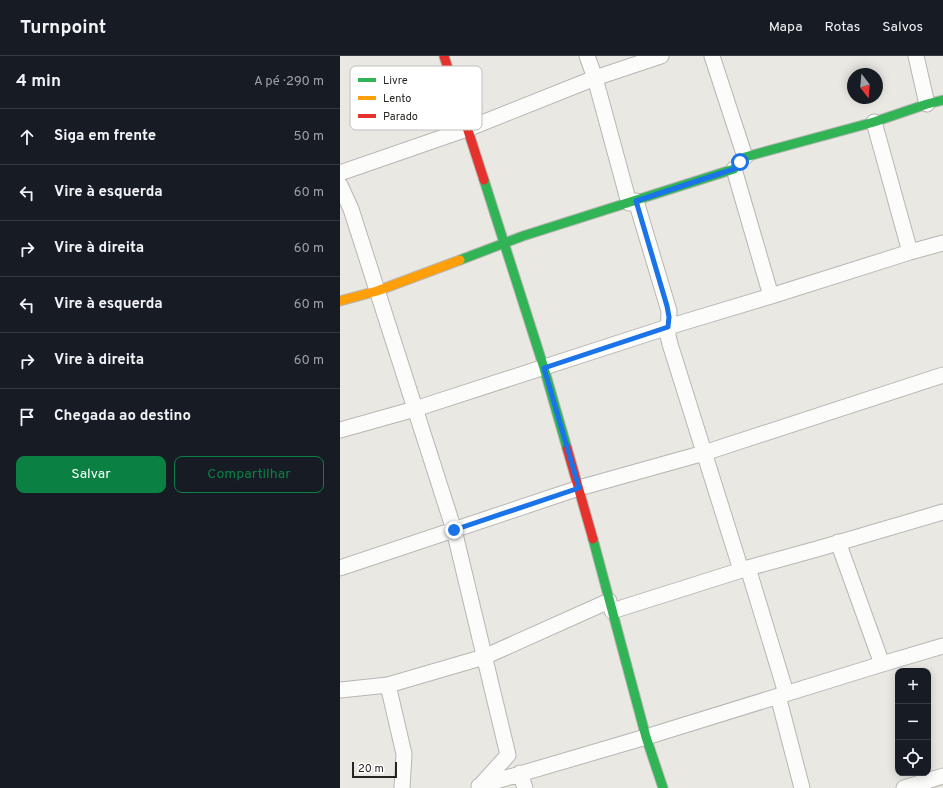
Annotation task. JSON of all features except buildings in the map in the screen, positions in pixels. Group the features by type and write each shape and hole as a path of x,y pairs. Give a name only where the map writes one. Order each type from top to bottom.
{"street":[{"path":"444,56 447,66"},
{"path":"587,56 632,202 667,306 670,344 704,453 744,569 782,695 802,788"},
{"path":"482,123 595,78 661,56"},
{"path":"712,56 746,157"},
{"path":"916,56 927,104"},
{"path":"340,301 377,290 523,236 734,169 746,157 874,122 943,100"},
{"path":"874,122 910,252"},
{"path":"340,172 464,130"},
{"path":"467,130 544,368 579,488 646,738 663,788"},
{"path":"734,169 771,296"},
{"path":"340,185 351,210 454,530 508,755 476,787"},
{"path":"340,430 415,409 668,327 943,243"},
{"path":"340,568 579,488 704,453 943,375"},
{"path":"340,690 388,684 484,657 611,606 817,550 838,542 943,512"},
{"path":"838,542 892,665"},
{"path":"476,787 520,773 646,738 782,695 892,665 943,646"},
{"path":"388,684 404,754 402,788"},
{"path":"520,773 525,788"},
{"path":"904,788 943,776"}],"traffic: fast":[{"path":"460,260 523,236 734,169 745,157 874,122 943,100"},
{"path":"484,180 544,368 567,448"},
{"path":"593,539 646,737 663,788"}],"traffic: slow":[{"path":"340,301 377,291 460,260"}],"traffic: jam":[{"path":"444,56 447,66"},
{"path":"468,130 484,180"},
{"path":"567,448 593,539"}],"route":[{"path":"454,530 579,488 544,368 668,327 669,317 667,306 636,201 734,169 740,162"}]}
